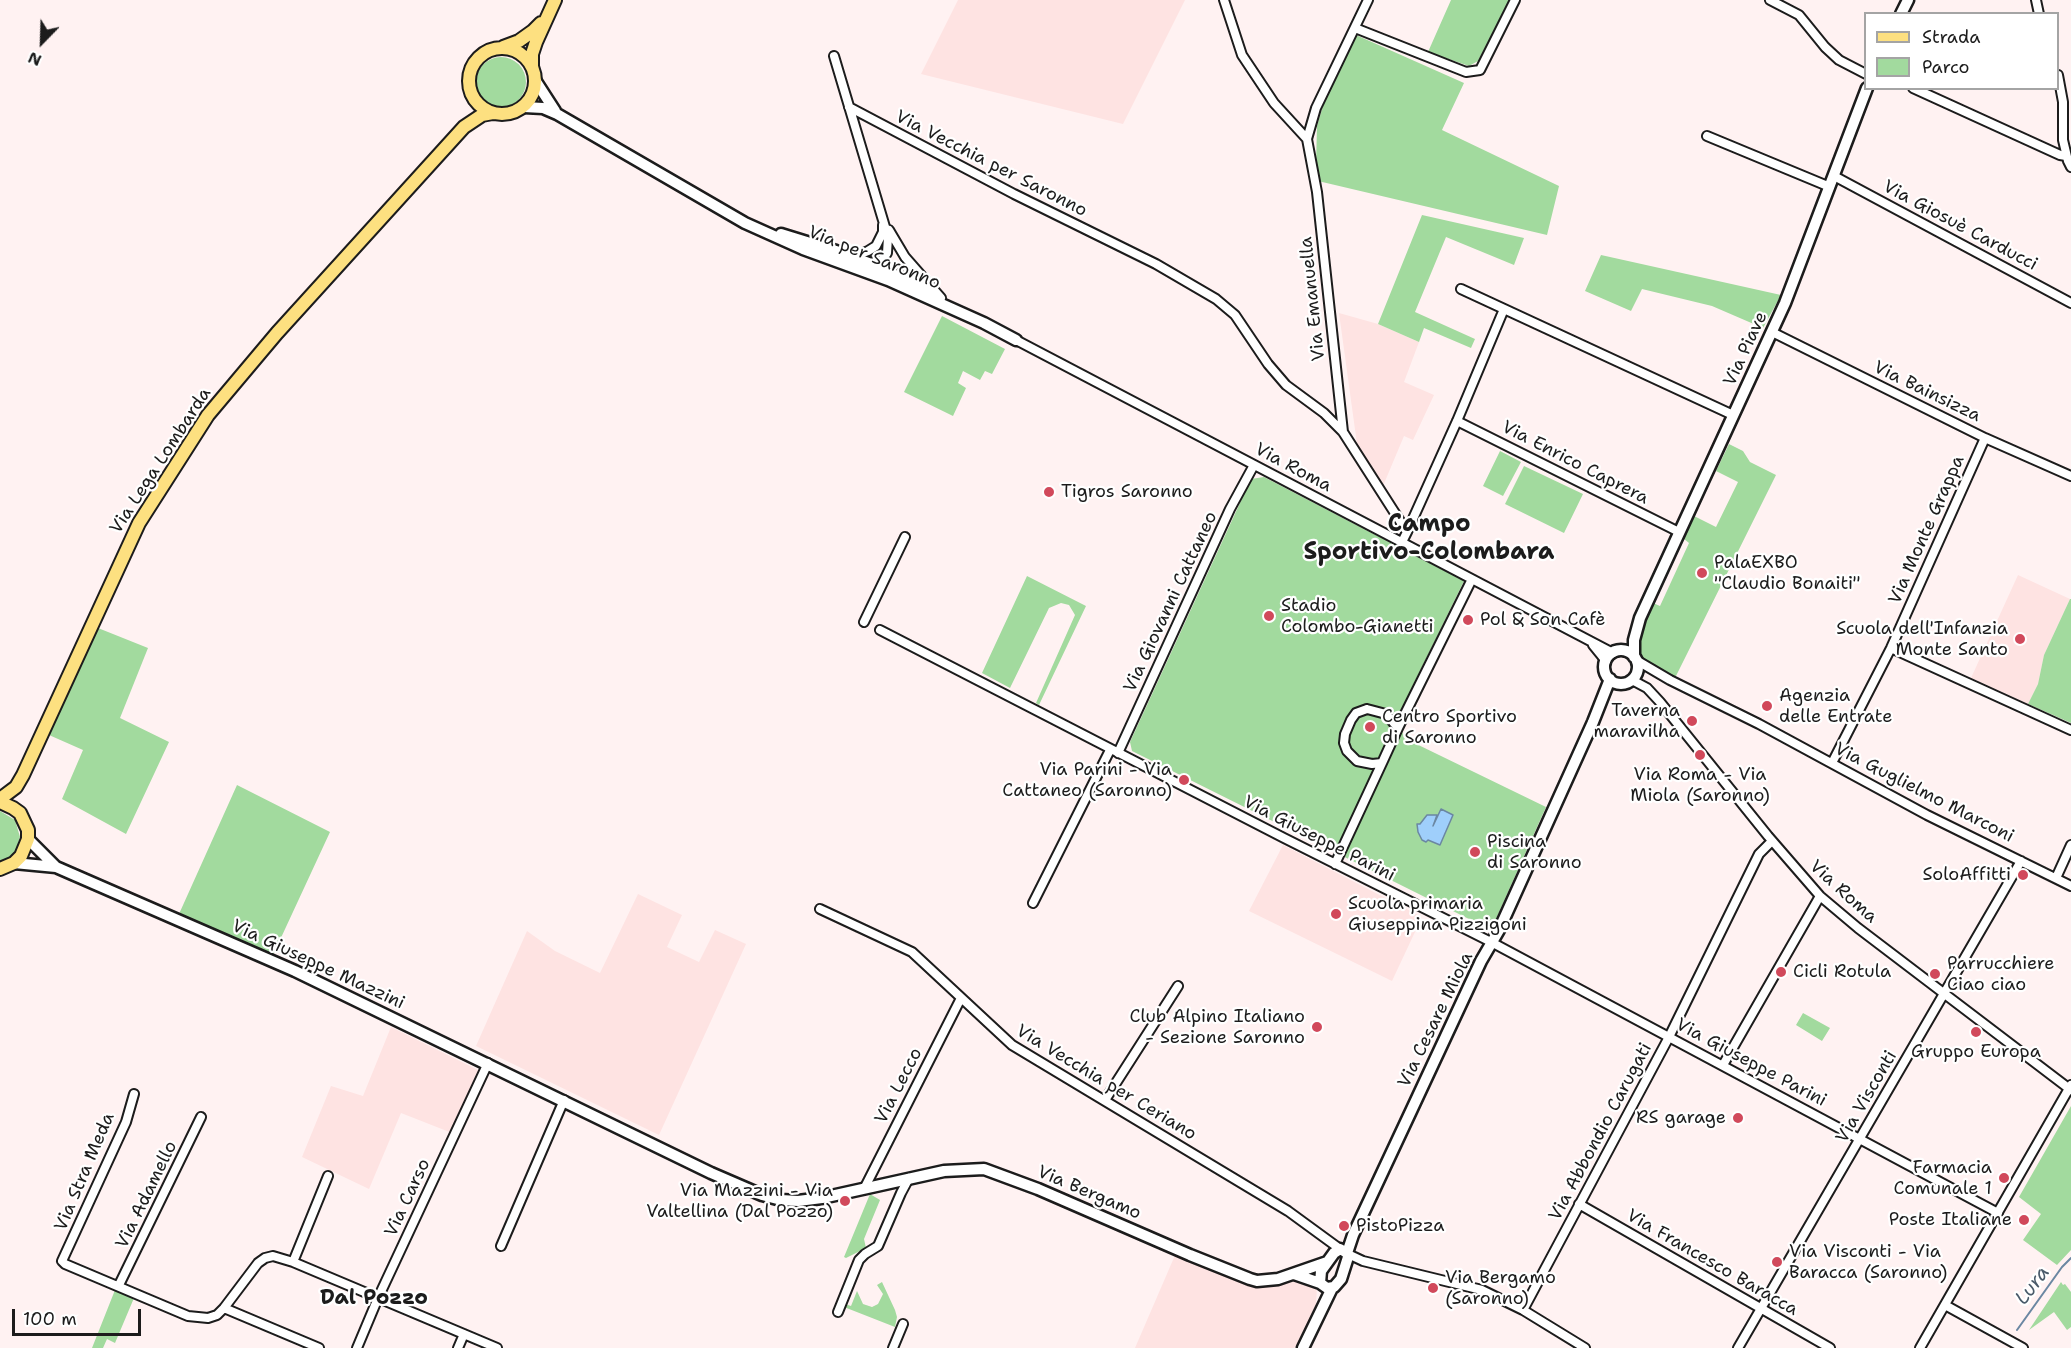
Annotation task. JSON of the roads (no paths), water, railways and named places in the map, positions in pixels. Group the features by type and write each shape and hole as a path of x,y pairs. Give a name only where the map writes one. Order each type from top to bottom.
{"main road":[{"path":"532,66 522,54 512,49 491,49 478,57 469,74 470,91 478,104 493,113 512,113 524,107 532,94 535,80 532,54 545,18 555,0"},
{"path":"502,48 534,31 545,18"},
{"name":"Via Lega Lombarda","path":"464,127 472,102 470,91"},
{"name":"Via Lega Lombarda","path":"0,801 16,787 23,775 139,523 208,415 277,333 464,127 482,115 493,113"},
{"name":"Via Lega Lombarda","path":"20,813 23,775"},
{"path":"0,801 20,813 28,830 28,839 21,856 14,863 0,869"}],"street":[{"path":"1224,0 1242,55 1274,103 1307,139"},
{"path":"1307,139 1316,108 1368,0"},
{"path":"1355,28 1466,72 1480,70 1515,0"},
{"path":"1770,0 1799,15 1839,60 1864,73"},
{"path":"834,56 888,237 889,245 883,259 861,269"},
{"name":"Via per Saronno","path":"535,80 557,114"},
{"path":"2059,80 2063,102 2063,140 2071,167"},
{"name":"Via Piave","path":"1635,658 1634,640 1640,618 1772,332 1866,90"},
{"path":"1917,90 2066,156"},
{"name":"Via per Saronno","path":"524,107 543,108 557,114 754,227 802,249 861,269 980,321"},
{"name":"Via Vecchia per Saronno","path":"849,108 1014,194 1119,245 1216,299 1234,315 1268,364 1286,385 1324,413 1343,432"},
{"path":"1707,136 1830,188"},
{"name":"Via Emanuella","path":"1307,139 1323,248 1343,432"},
{"name":"Via Giosuè Carducci","path":"1834,176 2071,303"},
{"path":"852,257 876,246 883,232 882,218"},
{"path":"882,218 905,257 940,298"},
{"name":"Via per Saronno","path":"754,227 806,241 874,265 1016,340"},
{"path":"1461,289 1733,415"},
{"path":"1402,542 1457,421 1504,309"},
{"name":"Via Bainsizza","path":"1772,332 1985,438 2071,476"},
{"name":"Via Roma","path":"1016,340 1613,655"},
{"name":"Via Enrico Caprera","path":"1457,421 1680,532"},
{"path":"1343,432 1407,532"},
{"name":"Via Monte Grappa","path":"1832,763 1891,648 1985,438"},
{"name":"Via Giovanni Cattaneo","path":"1033,903 1114,752 1230,509 1254,465"},
{"path":"864,622 905,537"},
{"path":"1335,864 1398,728 1472,579"},
{"name":"Via Piave","path":"1613,655 1640,618"},
{"name":"Via Giuseppe Parini","path":"880,630 1114,752 1493,943 1998,1213"},
{"path":"1891,648 2071,730"},
{"path":"1628,652 1635,658 1637,672 1627,683 1614,681 1606,674 1613,655 1628,652"},
{"name":"Via Guglielmo Marconi","path":"1635,658 1670,680 1759,724 1927,815 2069,885"},
{"name":"Via Roma","path":"1632,680 1647,688 1660,702 1772,841 1820,896 1858,928 2070,1088"},
{"name":"Via Cesare Miola","path":"1340,1255 1353,1235 1481,961 1527,880 1593,722 1614,681"},
{"path":"1382,763 1362,763 1352,758 1344,743 1351,720 1356,713 1367,709 1375,710 1386,714 1398,728"},
{"path":"28,839 56,867"},
{"name":"Via Abbondio Carugati","path":"1523,1310 1669,1036 1759,854 1772,841"},
{"path":"2056,878 2071,845"},
{"name":"Via Visconti","path":"1738,1348 2021,861"},
{"path":"2065,862 2064,870 2069,885"},
{"path":"14,863 56,867"},
{"name":"Via Giuseppe Mazzini","path":"56,867 295,971 711,1173 762,1195 798,1201 822,1198 865,1187"},
{"path":"1723,1065 1820,896"},
{"name":"Via Vecchia per Ceriano","path":"820,909 912,952 1012,1045 1288,1211 1323,1236 1340,1255"},
{"path":"1105,1100 1178,986"},
{"name":"Via Lecco","path":"865,1187 961,998"},
{"name":"Via Carso","path":"357,1348 378,1298 488,1063"},
{"path":"1920,1348 2070,1088"},
{"name":"Via Stra Meda","path":"119,1285 87,1274 62,1261 126,1122 135,1094"},
{"path":"501,1246 564,1100"},
{"name":"Via Adamello","path":"119,1285 201,1117"},
{"name":"Via Bergamo","path":"865,1187 956,1169 993,1171 1257,1281 1267,1281 1294,1274 1340,1255 1482,1290 1523,1310 1585,1348"},
{"path":"293,1262 328,1176"},
{"path":"838,1312 859,1260 878,1246 901,1192 910,1177"},
{"name":"Via Francesco Baracca","path":"1579,1204 1830,1348"},
{"path":"1294,1274 1325,1285 1340,1282 1340,1255"},
{"path":"1303,1348 1318,1315 1325,1285 1319,1275 1340,1255"},
{"path":"119,1285 169,1308 198,1318 217,1315 265,1258 273,1256 293,1262 497,1348"},
{"path":"1945,1305 2009,1345 2022,1348"},
{"path":"224,1308 319,1348"},
{"path":"893,1348 903,1324"},
{"path":"458,1348 464,1334"}],"water":[{"path":"1441,809 1453,815 1440,845 1422,840 1417,824 1420,824 1427,815 1437,815 1433,826"}],"waterway":[{"name":"Lura","path":"2017,1330 2062,1267 2071,1258"}],"place":[{"name":"Tigros Saronno","path":"1049,492"},
{"name":"PalaEXBO \"Claudio Bonaiti\"","path":"1702,573"},
{"name":"Stadio Colombo-Gianetti","path":"1269,616"},
{"name":"Pol & Son Cafè","path":"1468,620"},
{"name":"Scuola dell'Infanzia Monte Santo","path":"2020,639"},
{"name":"Agenzia delle Entrate","path":"1767,706"},
{"name":"Taverna maravilha","path":"1692,721"},
{"name":"Centro Sportivo di Saronno","path":"1370,727"},
{"name":"Via Roma - Via Miola (Saronno)","path":"1700,755"},
{"name":"Via Parini - Via Cattaneo (Saronno)","path":"1184,780"},
{"name":"Piscina di Saronno","path":"1475,852"},
{"name":"SoloAffitti","path":"2023,875"},
{"name":"Scuola primaria Giuseppina Pizzigoni","path":"1336,914"},
{"name":"Cicli Rotula","path":"1781,972"},
{"name":"Parrucchiere Ciao ciao","path":"1935,974"},
{"name":"Club Alpino Italiano - Sezione Saronno","path":"1317,1027"},
{"name":"Gruppo Europa","path":"1976,1032"},
{"name":"RS garage","path":"1738,1118"},
{"name":"Farmacia Comunale 1","path":"2004,1178"},
{"name":"Via Mazzini - Via Valtellina (Dal Pozzo)","path":"845,1201"},
{"name":"Poste Italiane","path":"2024,1220"},
{"name":"PistoPizza","path":"1344,1226"},
{"name":"Via Visconti - Via Baracca (Saronno)","path":"1777,1262"},
{"name":"Via Bergamo (Saronno)","path":"1433,1288"}],"district":[{"name":"Campo Sportivo-Colombara","path":"1429,539"},
{"name":"Dal Pozzo","path":"374,1299"}]}
